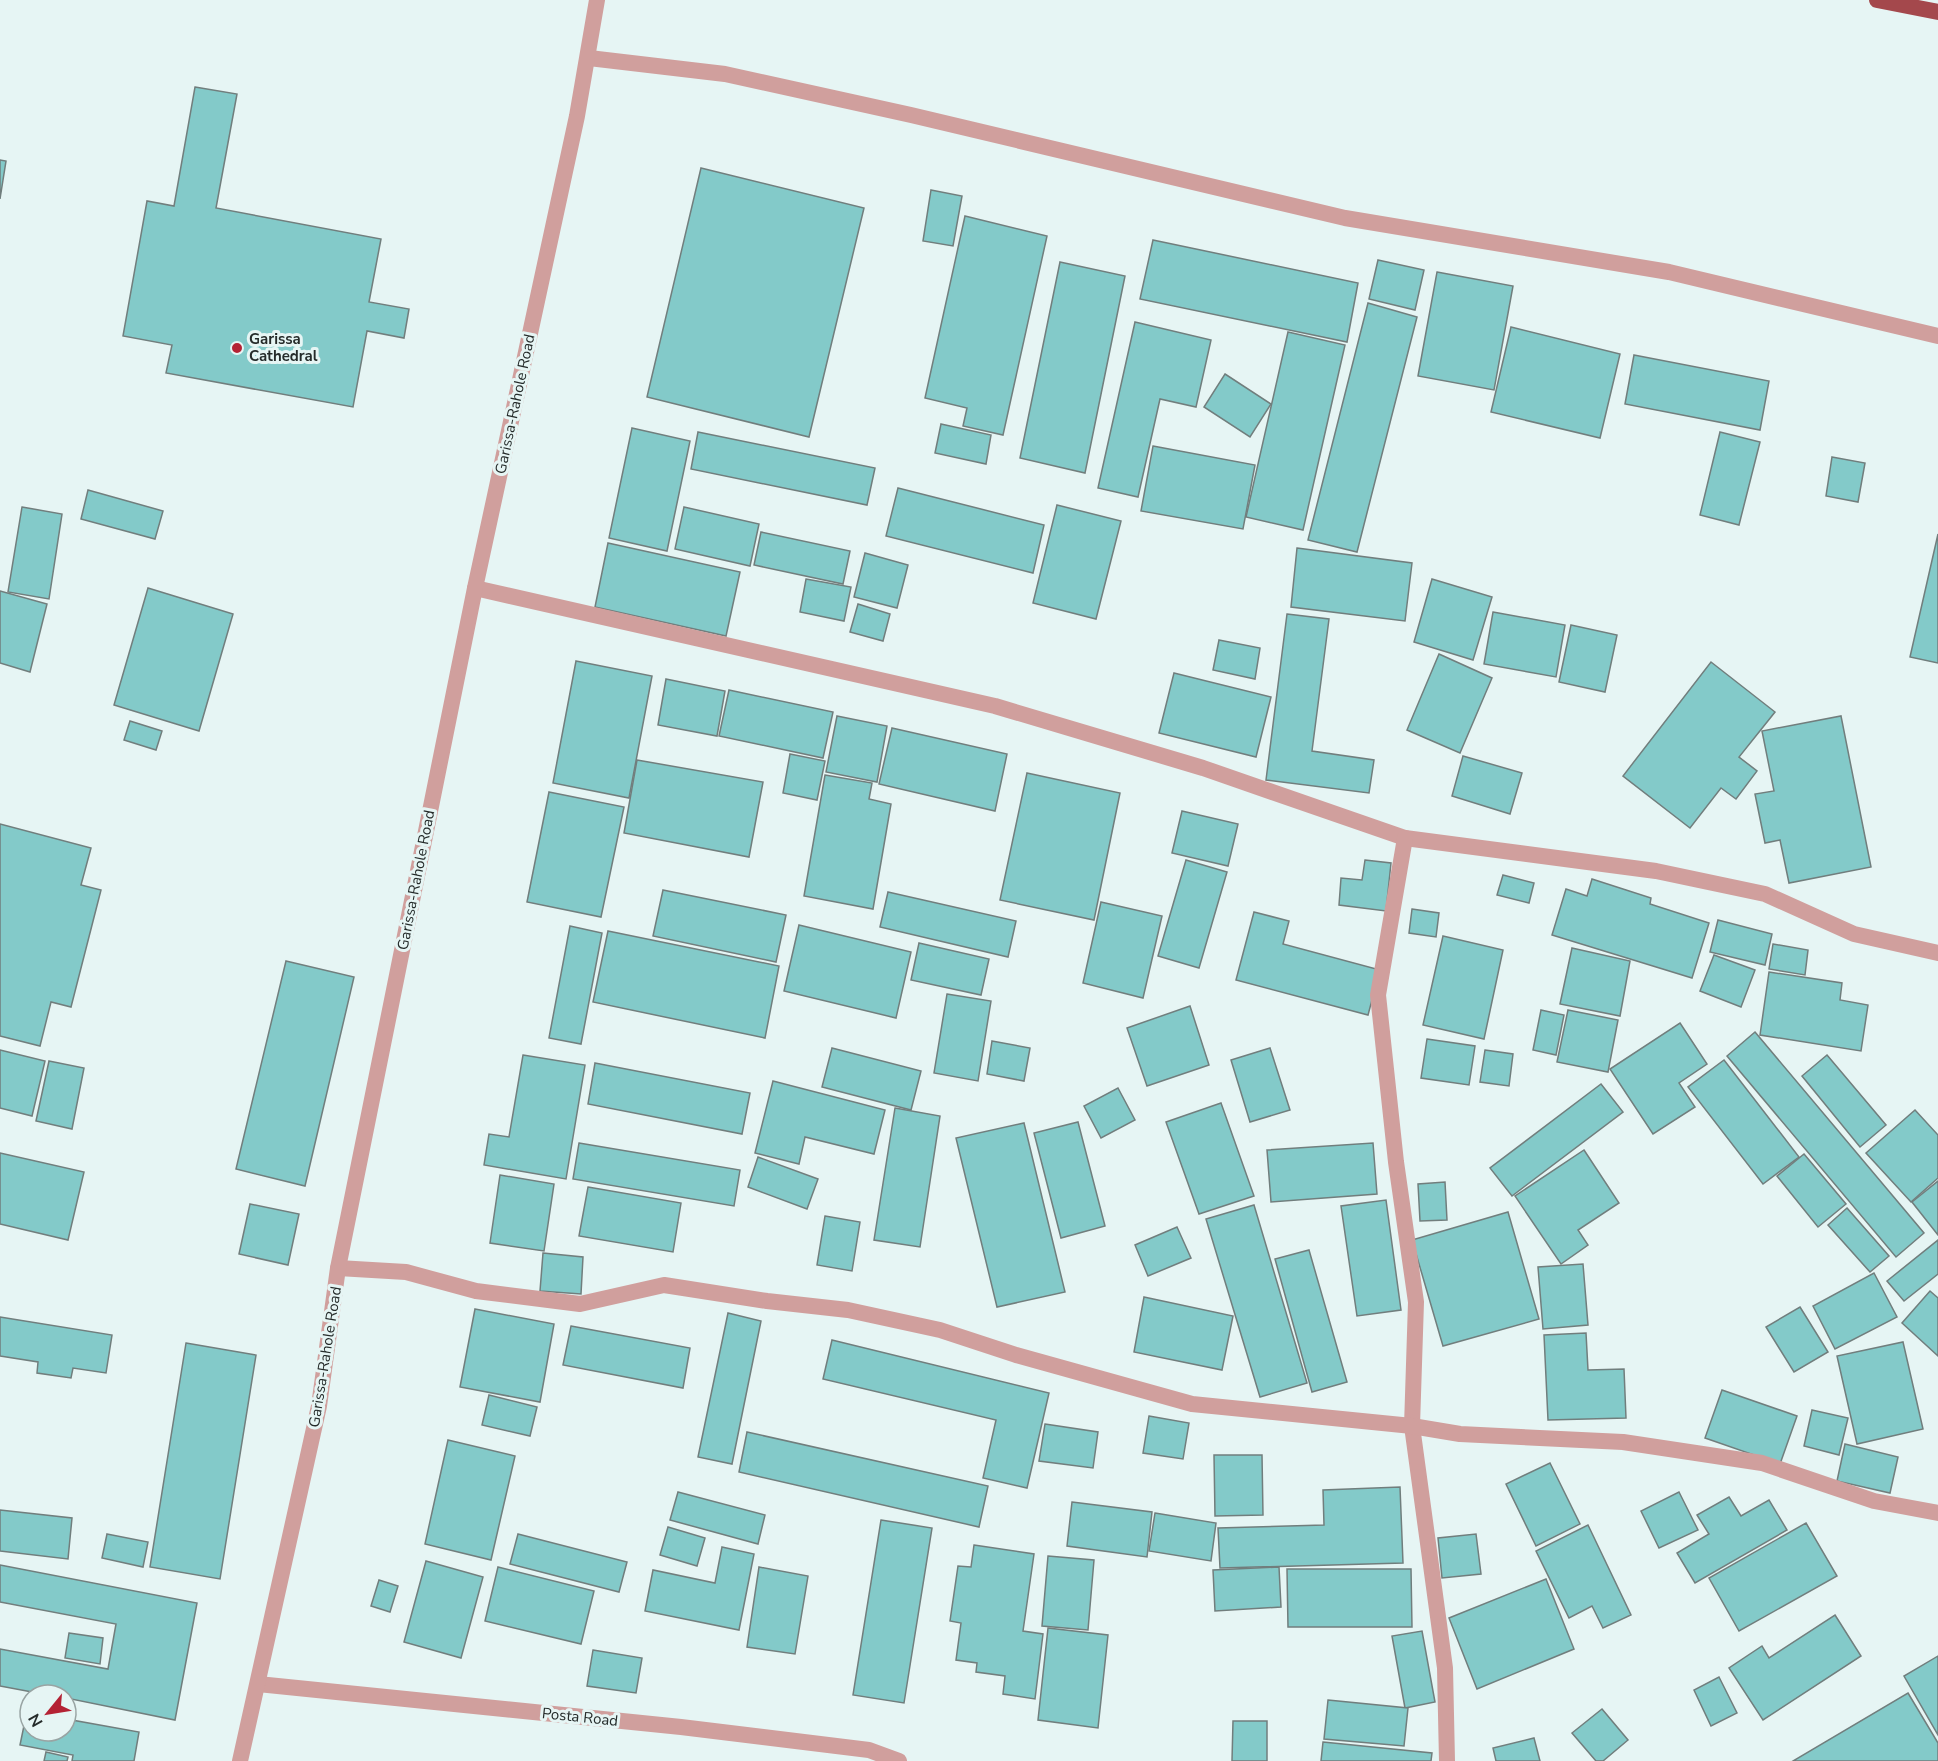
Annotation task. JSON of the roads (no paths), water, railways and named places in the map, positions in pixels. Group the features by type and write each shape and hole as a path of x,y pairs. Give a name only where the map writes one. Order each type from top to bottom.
{"highway":[{"path":"1877,0 1938,12"}],"street":[{"name":"Garissa-Rahole Road","path":"240,1761 319,1406 338,1268 475,588 589,58 597,0"},
{"path":"589,58 725,74 911,115 1345,218 1669,272 1938,336"},
{"path":"475,588 995,706 1203,768 1405,838 1667,873 1765,894 1854,934 1938,953"},
{"path":"1405,838 1378,995 1396,1162 1416,1302 1412,1426 1445,1668 1447,1761"},
{"path":"338,1268 406,1272 476,1291 580,1304 664,1284 767,1301 848,1310 939,1330 1016,1355 1192,1404 1412,1426 1460,1434 1623,1442 1762,1462 1874,1501 1938,1513"},
{"name":"Posta Road","path":"258,1684 681,1727 869,1750 899,1761"}],"place":[{"name":"Garissa Cathedral","path":"237,348"}]}
